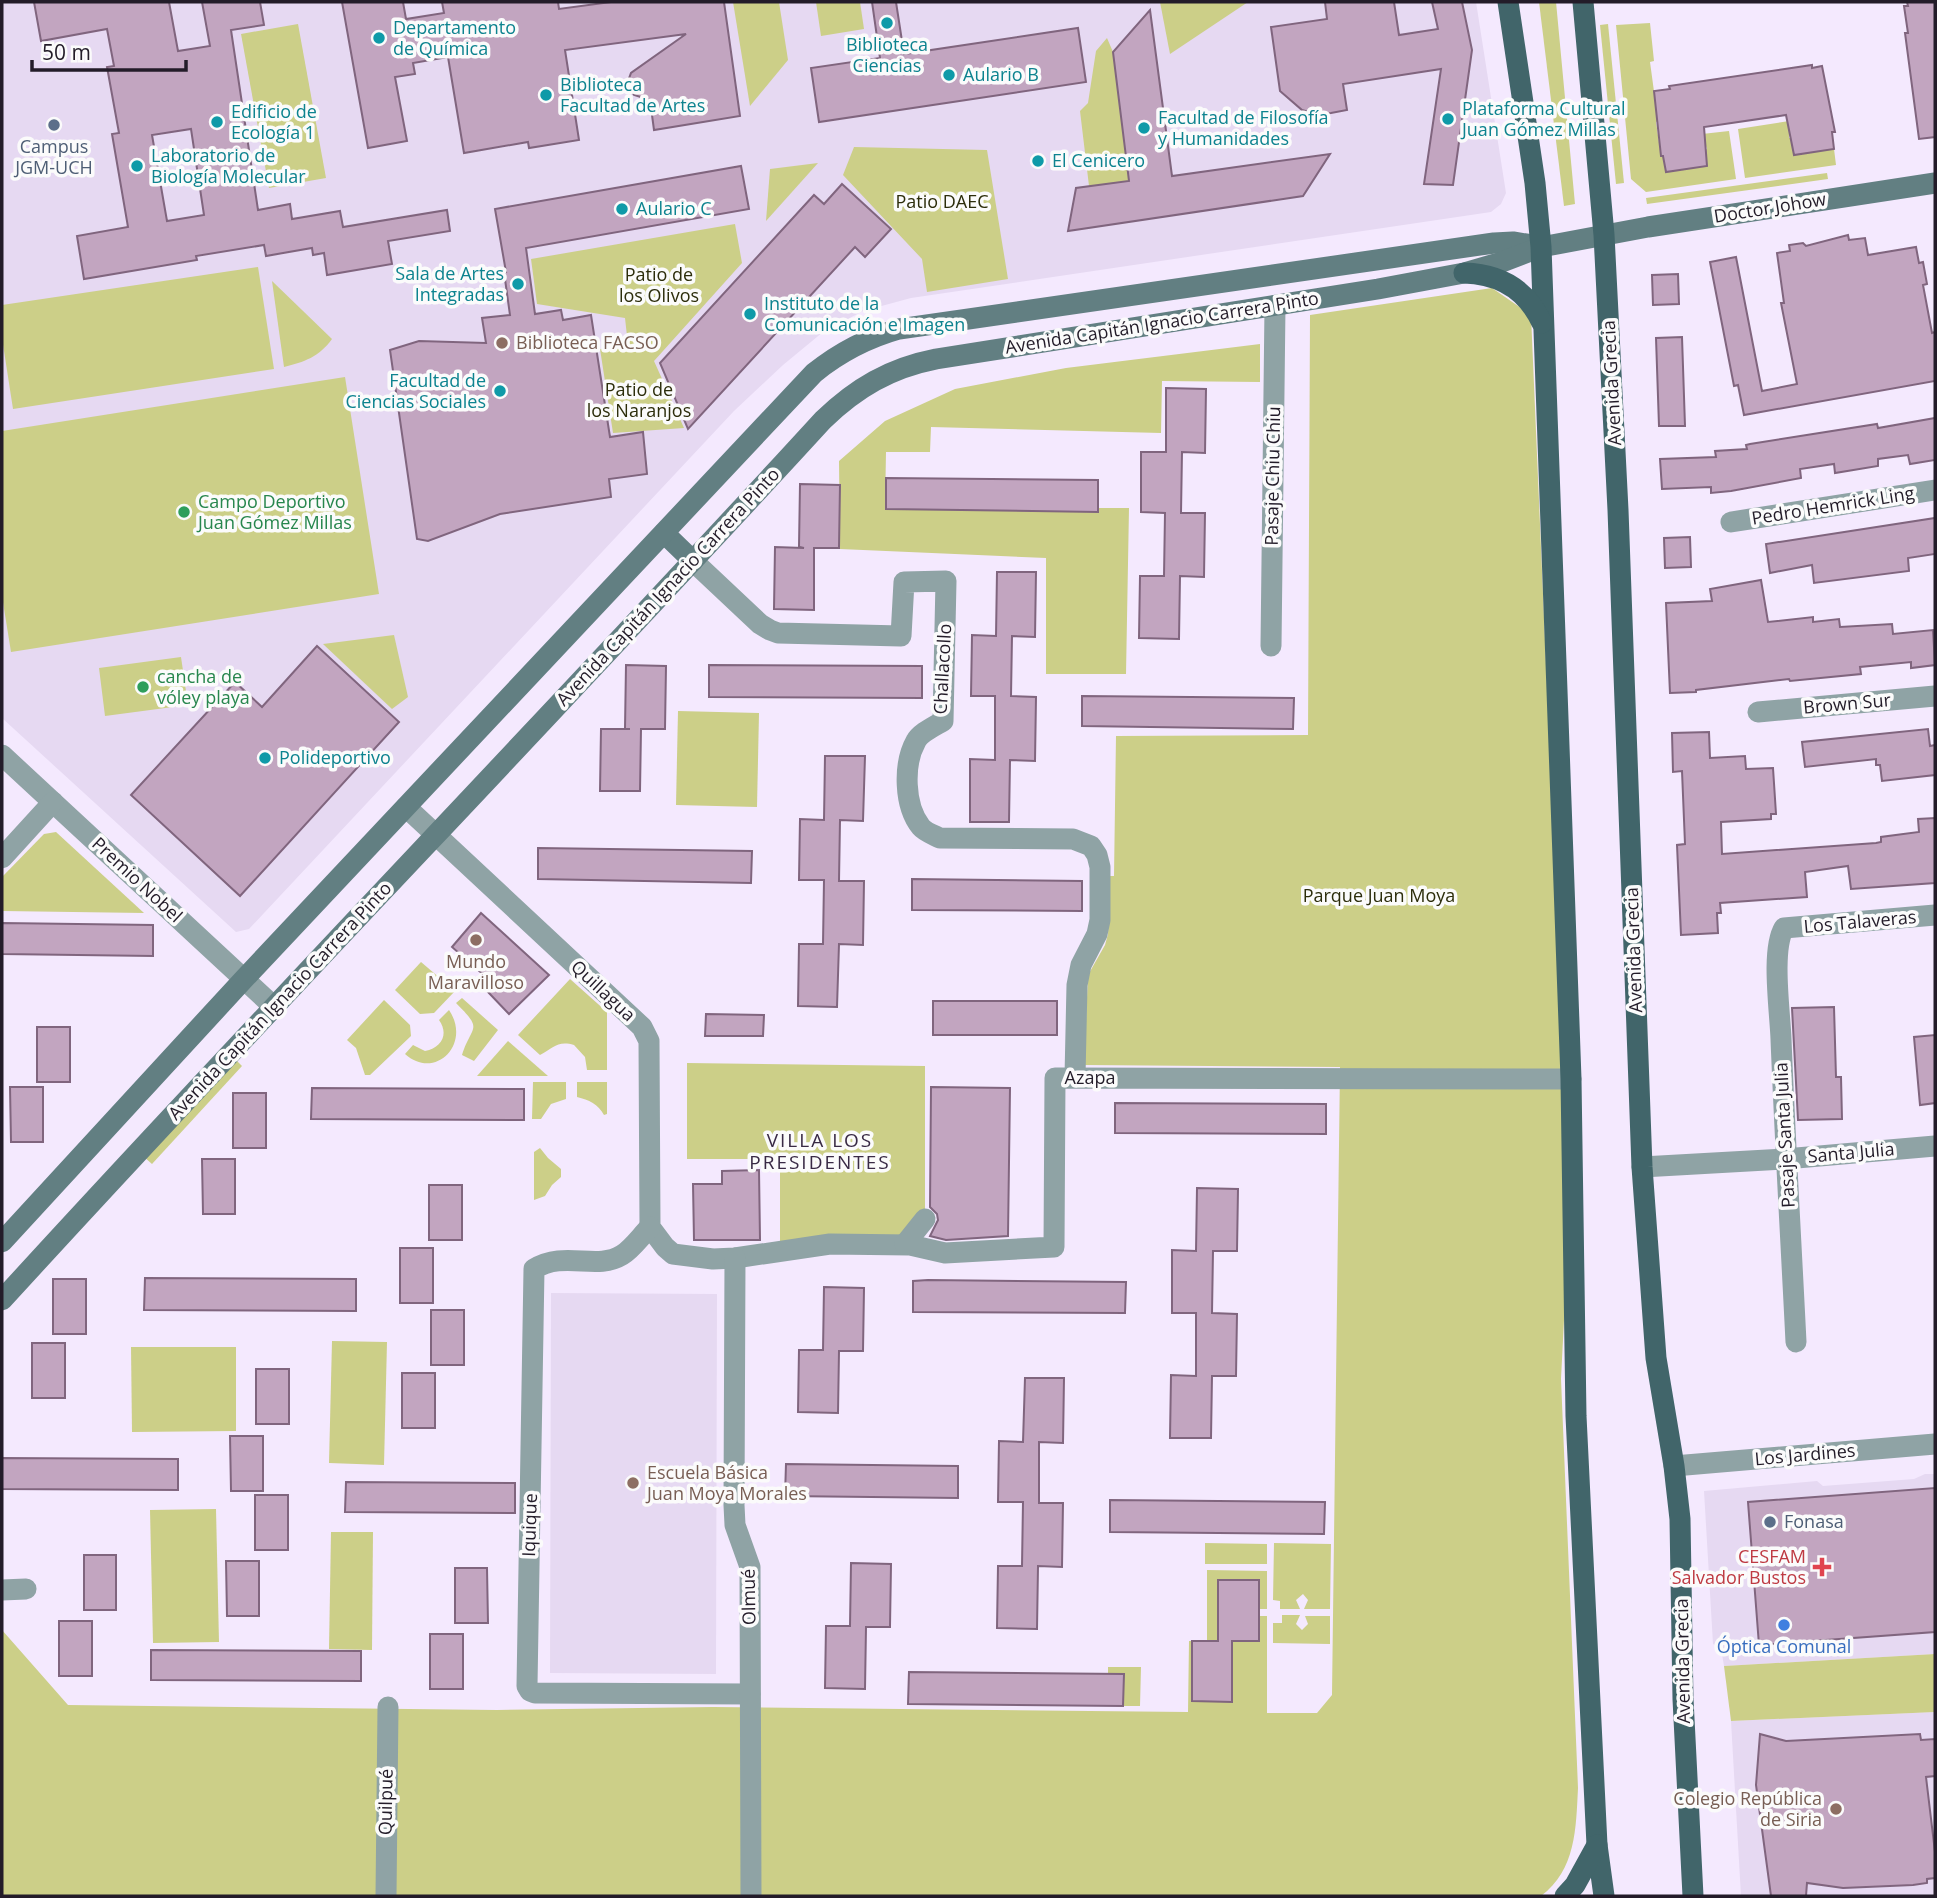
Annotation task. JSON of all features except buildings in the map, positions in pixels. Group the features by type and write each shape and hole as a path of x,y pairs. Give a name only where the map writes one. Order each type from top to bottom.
{"main road":[{"path":"1508,2 1536,193 1541,247 1571,1079 1576,1416 1597,1845 1604,1896"},
{"name":"Avenida Grecia","path":"1583,2 1604,235 1618,510 1642,1167 1656,1359 1674,1466 1680,1523 1683,1699 1693,1896"},
{"path":"1464,272 1499,278 1514,287 1530,301 1545,328"},
{"path":"1565,1896 1575,1885 1597,1845"}],"street":[{"name":"Doctor Johow","path":"1604,235 1935,183"},
{"name":"Avenida Capitán Ignacio Carrera Pinto","path":"2,1300 273,1006 845,399 886,374 908,365 1275,306 1464,272 1503,262 1541,247 1604,235"},
{"name":"Avenida Capitán Ignacio Carrera Pinto","path":"2,1242 244,979 827,362 858,343 899,329 1494,243 1514,242 1541,247"},
{"path":"1274,274 1275,306"},
{"name":"Pasaje Chiu Chiu","path":"1271,646 1275,306"},
{"name":"Pedro Hemrick Ling","path":"1731,522 1935,490"},
{"path":"664,533 693,561"},
{"name":"Challacollo","path":"693,561 760,624 778,633 901,636 904,582 946,581 943,721 917,739 908,766 913,814 922,829 940,838 1073,838 1091,846 1097,855 1100,867 1100,920 1097,934 1079,970 1076,1077"},
{"name":"Brown Sur","path":"1758,712 1935,696"},
{"name":"Premio Nobel","path":"2,755 273,1006"},
{"path":"2,858 53,802"},
{"name":"Quillagua","path":"406,807 642,1027 649,1041 650,1227"},
{"name":"Los Talaveras","path":"1784,928 1935,915"},
{"name":"Pasaje Santa Julia","path":"1784,928 1777,951 1785,1159 1796,1342"},
{"name":"Azapa","path":"735,1258 830,1244 905,1244 925,1246 945,1253 1054,1247 1055,1078 1571,1079"},
{"path":"96,1140 124,1167"},
{"name":"Santa Julia","path":"1642,1167 1785,1159 1935,1146"},
{"path":"905,1244 925,1219"},
{"path":"650,1227 673,1254 683,1257 735,1258"},
{"name":"Iquique","path":"650,1227 623,1255 612,1259 552,1260 534,1269 527,1686 535,1693 750,1694"},
{"name":"Olmué","path":"735,1258 734,1506 735,1525 750,1567 751,1896"},
{"name":"Los Jardines","path":"1674,1466 1935,1444"},
{"path":"2,1590 26,1589"},
{"name":"Quilpué","path":"386,1896 388,1707"}],"shaded area":[{"path":"2,2 1476,2 1506,193 1501,204 1491,212 911,298 863,311 823,332 734,411 249,929 236,932 2,718"},
{"name":"Escuela Básica Juan Moya Morales","path":"551,1293 717,1294 716,1674 550,1673"},
{"name":"CESFAM Salvador Bustos","path":"1925,1474 1935,1474 1935,1654 1724,1666 1721,1648 1713,1644 1704,1491 1817,1481 1823,1486 1914,1479"},
{"name":"Colegio República de Siria","path":"1935,1712 1935,1896 1741,1896 1731,1721"}],"green space":[{"path":"733,2 779,2 788,60 750,106"},
{"path":"816,2 860,2 864,29 821,36"},
{"path":"1160,2 1248,2 1170,54"},
{"path":"1539,2 1556,2 1575,204 1564,206"},
{"path":"1650,23 1654,61 1650,62 1656,122 1666,172 1707,166 1707,149 1702,134 1729,131 1736,179 1646,192 1631,179 1616,25"},
{"path":"298,24 326,178 269,188 241,34"},
{"path":"1608,24 1624,183 1616,184 1600,25"},
{"path":"1107,38 1113,52 1129,181 1089,186 1080,111 1088,103 1096,51"},
{"path":"1789,121 1789,138 1792,138 1794,154 1834,149 1836,165 1745,178 1738,129"},
{"name":"Patio DAEC","path":"854,147 987,150 1008,279 927,292 922,259 843,175"},
{"path":"818,163 766,221 770,169"},
{"path":"1827,173 1828,179 1647,204 1646,198"},
{"name":"Patio de los Olivos","path":"735,224 742,263 654,361 684,428 613,433 600,349 628,345 625,318 537,304 531,259"},
{"path":"258,267 274,369 13,409 2,338 2,305"},
{"path":"272,281 332,339 311,358 284,367"},
{"name":"Parque Juan Moya","path":"1492,288 1531,315 1568,1175 1568,1242 1561,1379 1578,1788 1572,1847 1568,1861 1553,1886 1541,1896 2,1896 2,1630 68,1705 497,1710 713,1707 1188,1712 1189,1641 1192,1641 1192,1701 1231,1701 1232,1641 1259,1616 1267,1616 1267,1713 1317,1713 1332,1695 1340,1067 1084,1065 1088,975 1105,945 1108,934 1110,876 1114,876 1116,736 1308,735 1310,315"},
{"path":"1260,344 1260,382 1162,381 1161,433 931,427 930,452 886,452 885,508 1129,508 1126,674 1046,674 1046,558 840,549 839,461 885,421 955,389 1066,368"},
{"name":"Campo Deportivo Juan Gómez Millas","path":"345,377 379,594 11,652 2,596 2,431"},
{"path":"394,635 408,697 392,709 323,644"},
{"name":"cancha de vóley playa","path":"181,657 188,705 105,716 99,668"},
{"path":"678,711 759,713 757,807 676,805"},
{"path":"56,832 144,913 2,911 2,877 44,834"},
{"path":"421,962 455,991 434,1013 420,1014 395,990"},
{"path":"570,979 607,1012 607,1070 587,1070 585,1057 574,1045 560,1044 540,1055 518,1035"},
{"path":"462,998 498,1030 474,1061 462,1055 473,1024 456,1003"},
{"path":"384,1000 410,1025 411,1036 370,1075 365,1075 356,1048 347,1040"},
{"path":"449,1010 455,1023 456,1035 447,1055 428,1063 416,1061 405,1054 413,1045 425,1051 440,1044 443,1030 439,1020"},
{"path":"508,1041 548,1076 477,1076"},
{"path":"232,1056 242,1066 152,1164 143,1156"},
{"path":"687,1063 925,1066 925,1213 899,1241 780,1245 780,1159 687,1159"},
{"path":"533,1082 566,1082 566,1099 551,1104 541,1119 532,1119"},
{"path":"577,1082 607,1082 607,1114 604,1115 593,1103 577,1097"},
{"path":"540,1148 561,1169 561,1177 545,1196 534,1200 534,1152"},
{"path":"332,1341 387,1342 384,1465 329,1463"},
{"path":"131,1347 236,1347 236,1431 132,1432"},
{"path":"216,1509 219,1642 153,1643 150,1510"},
{"path":"331,1532 373,1532 372,1650 329,1649"},
{"path":"1205,1543 1267,1544 1267,1564 1205,1564"},
{"path":"1274,1543 1331,1544 1330,1609 1304,1609 1308,1600 1303,1594 1296,1600 1300,1609 1280,1609 1280,1601 1273,1600"},
{"path":"1207,1570 1267,1571 1267,1609 1259,1609 1259,1580 1218,1580 1218,1641 1207,1641"},
{"path":"1282,1615 1300,1615 1296,1624 1302,1630 1308,1624 1305,1616 1330,1616 1330,1644 1273,1643 1273,1623 1282,1623"},
{"path":"1935,1654 1935,1712 1731,1721 1724,1666"},
{"path":"1108,1667 1141,1667 1140,1706 1123,1706 1124,1674 1108,1674"}],"place":[{"name":"Biblioteca Ciencias","path":"887,23"},
{"name":"Departamento de Química","path":"379,38"},
{"name":"Aulario B","path":"949,75"},
{"name":"Biblioteca Facultad de Artes","path":"546,95"},
{"name":"Plataforma Cultural Juan Gómez Millas","path":"1448,119"},
{"name":"Edificio de Ecología 1","path":"217,122"},
{"name":"Campus JGM-UCH","path":"54,125"},
{"name":"Facultad de Filosofía y Humanidades","path":"1144,128"},
{"name":"El Cenicero","path":"1038,161"},
{"name":"Laboratorio de Biología Molecular","path":"137,166"},
{"name":"Aulario C","path":"622,209"},
{"name":"Sala de Artes Integradas","path":"518,284"},
{"name":"Instituto de la Comunicación e Imagen","path":"750,314"},
{"name":"Biblioteca FACSO","path":"502,343"},
{"name":"Facultad de Ciencias Sociales","path":"500,391"},
{"name":"Campo Deportivo Juan Gómez Millas","path":"184,512"},
{"name":"cancha de vóley playa","path":"143,687"},
{"name":"Polideportivo","path":"265,758"},
{"name":"Mundo Maravilloso","path":"476,940"},
{"name":"Escuela Básica Juan Moya Morales","path":"633,1483"},
{"name":"Fonasa","path":"1770,1522"},
{"name":"CESFAM Salvador Bustos","path":"1822,1567"},
{"name":"Óptica Comunal","path":"1784,1625"},
{"name":"Colegio República de Siria","path":"1836,1809"}],"district":[{"name":"VILLA LOS PRESIDENTES","path":"820,1151"}],"park label":[{"name":"Patio de los Naranjos","path":"639,400"}]}
